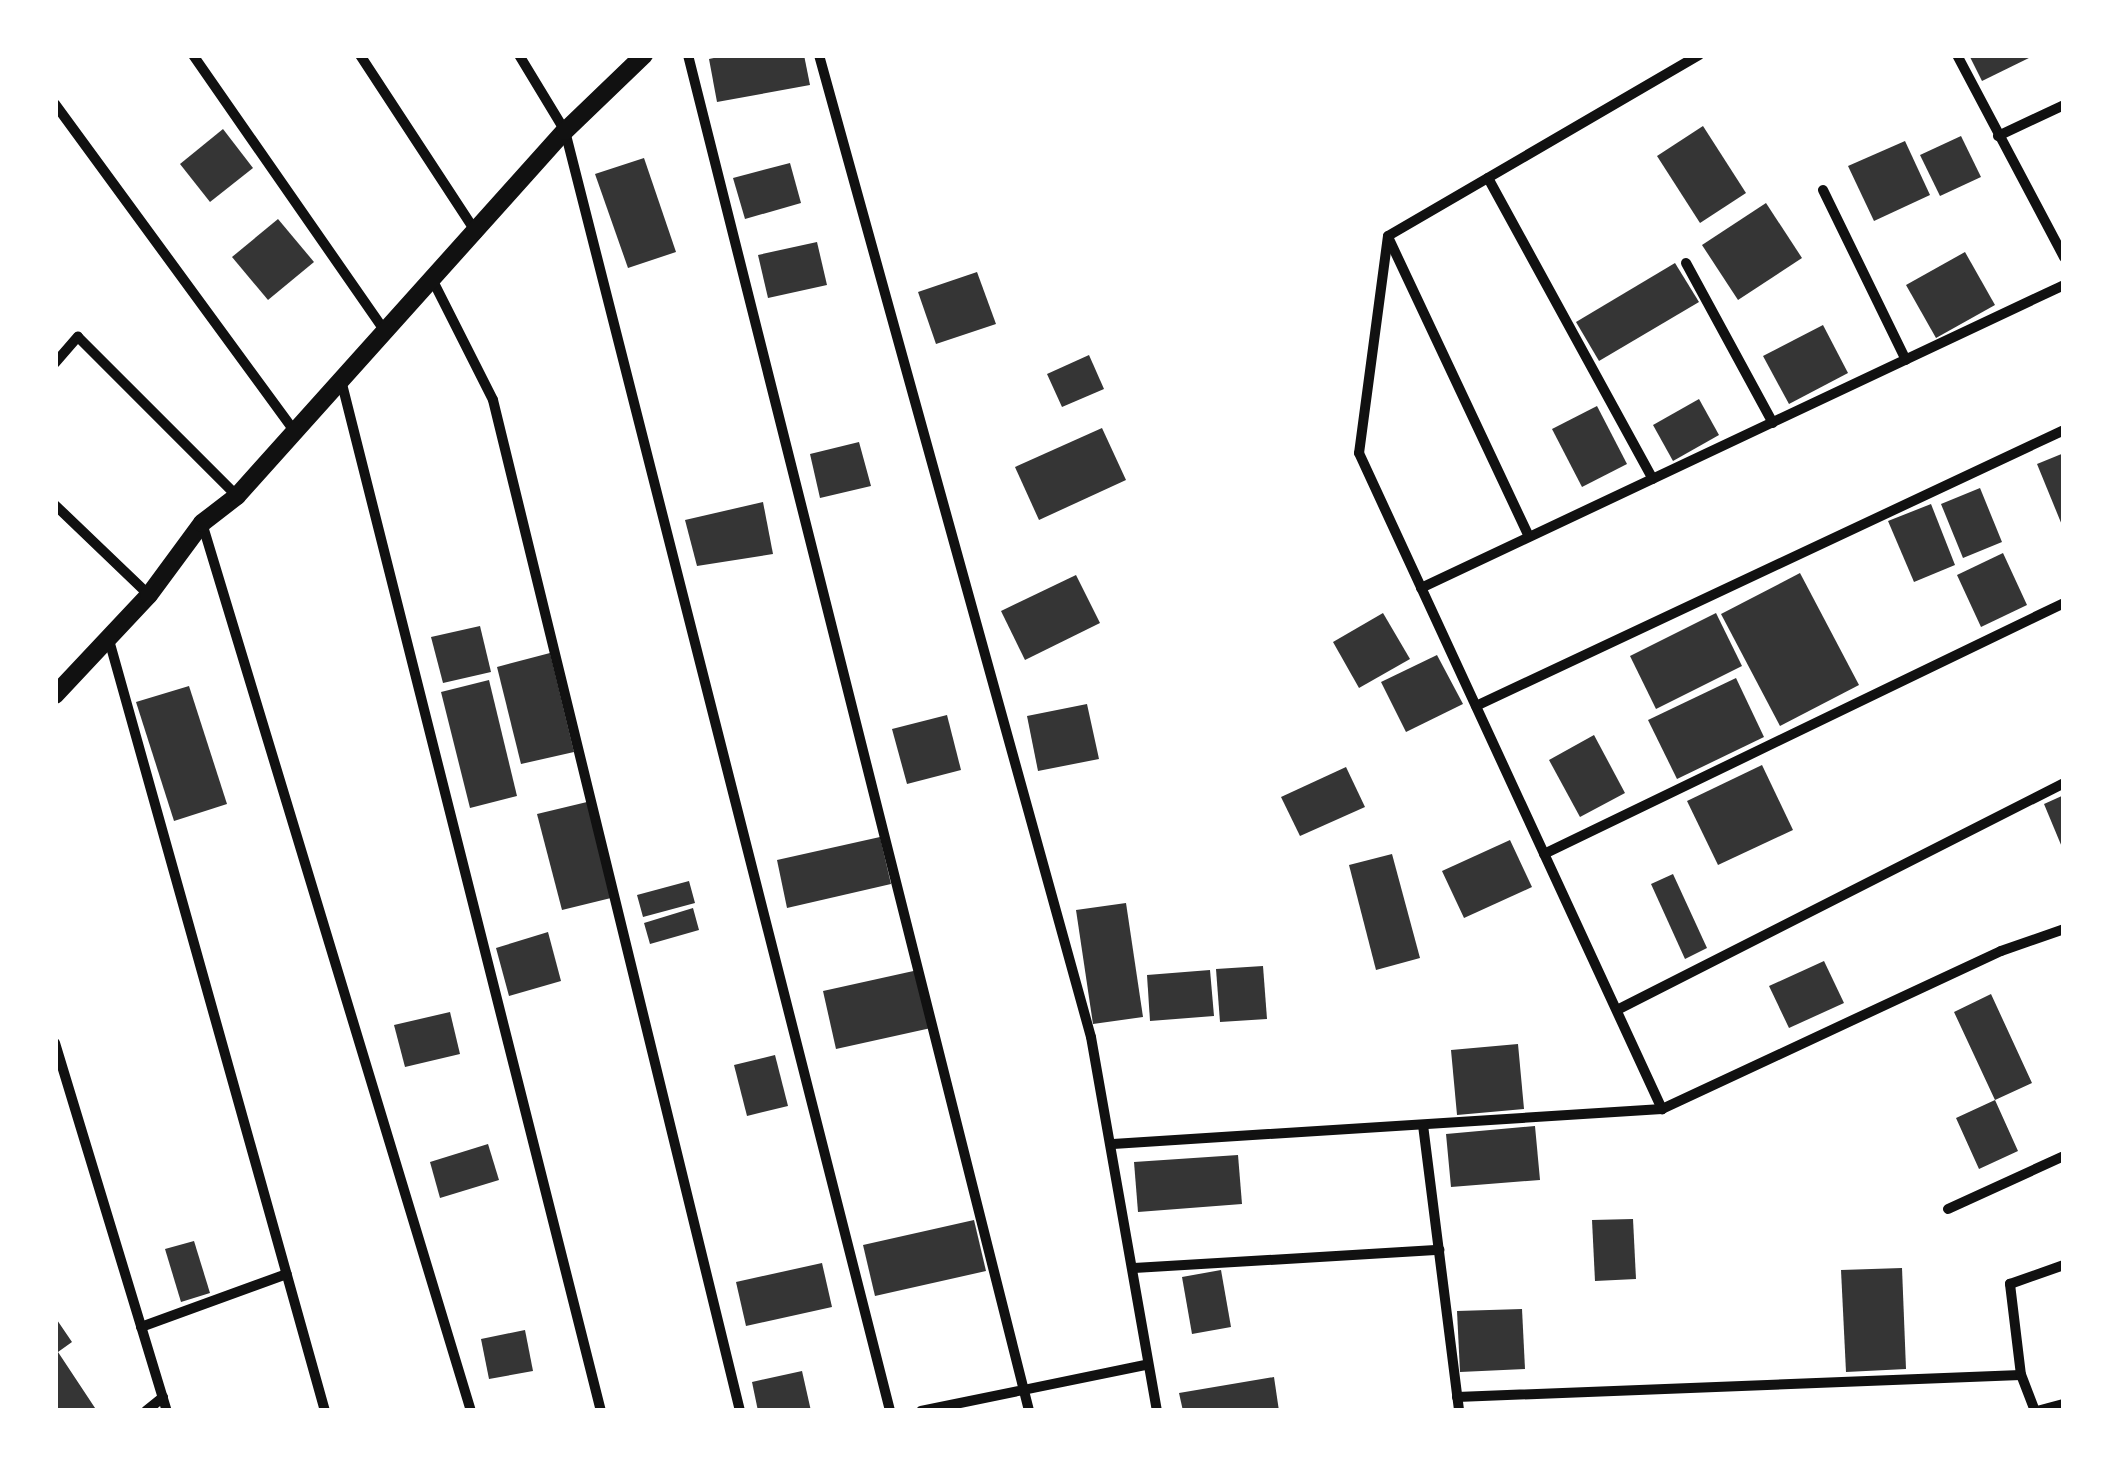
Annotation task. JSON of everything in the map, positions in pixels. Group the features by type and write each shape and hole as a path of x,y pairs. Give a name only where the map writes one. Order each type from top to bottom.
{"street":[{"path":"193,55 384,330"},
{"path":"360,55 477,234"},
{"path":"519,55 565,131 890,1411"},
{"path":"59,682 109,640 149,595 202,524 238,496 384,330 477,234 565,131 644,55"},
{"path":"688,55 1029,1411"},
{"path":"819,55 1091,1037 1113,1144 1146,1365 1157,1411"},
{"path":"1388,236 1700,55"},
{"path":"1957,55 2064,257"},
{"path":"55,104 294,430"},
{"path":"1998,136 2064,105"},
{"path":"1488,178 1653,479"},
{"path":"1823,190 1906,360"},
{"path":"1388,236 1528,537"},
{"path":"1388,236 1359,453 1662,1109"},
{"path":"1686,263 1772,422"},
{"path":"433,281 493,400 740,1411"},
{"path":"1421,588 2064,286"},
{"path":"55,363 78,337 238,496"},
{"path":"341,380 601,1411"},
{"path":"1476,706 2064,430"},
{"path":"55,505 149,595"},
{"path":"202,524 471,1411"},
{"path":"1544,854 2064,603"},
{"path":"109,640 325,1411"},
{"path":"1617,1010 2064,783"},
{"path":"1113,1144 1662,1109 2001,951 2064,928"},
{"path":"55,1043 168,1411"},
{"path":"1423,1125 1459,1411"},
{"path":"1948,1209 2064,1156"},
{"path":"1134,1268 1439,1250"},
{"path":"2064,1265 2010,1284 2022,1375 2036,1411 2064,1404"},
{"path":"141,1327 287,1274"},
{"path":"921,1411 1025,1386 1146,1365"},
{"path":"1457,1397 2022,1375"},
{"path":"146,1411 163,1397"}],"building":[{"path":"728,55 804,55 810,85 717,102 709,59"},
{"path":"1969,55 2035,55 1982,81"},
{"path":"1703,126 1746,193 1700,223 1657,156"},
{"path":"223,129 253,168 210,202 180,164"},
{"path":"1961,136 1981,177 1940,196 1920,155"},
{"path":"1905,141 1930,195 1874,221 1848,166"},
{"path":"644,158 676,252 628,268 595,174"},
{"path":"790,163 801,203 745,219 733,178"},
{"path":"1766,203 1802,258 1738,300 1702,245"},
{"path":"278,219 314,262 268,300 232,257"},
{"path":"817,242 827,285 768,298 758,255"},
{"path":"1965,252 1995,305 1936,338 1906,285"},
{"path":"1675,263 1699,302 1599,361 1576,322"},
{"path":"977,272 996,324 936,344 918,292"},
{"path":"1823,325 1848,373 1789,404 1763,356"},
{"path":"1089,355 1104,389 1062,407 1047,374"},
{"path":"1699,399 1719,435 1673,461 1653,425"},
{"path":"1597,406 1627,464 1582,487 1552,429"},
{"path":"1102,428 1126,480 1039,520 1015,467"},
{"path":"859,442 871,486 820,498 810,454"},
{"path":"2064,453 2064,530 2037,464"},
{"path":"1980,488 2002,542 1963,558 1941,504"},
{"path":"763,502 773,554 697,566 685,520"},
{"path":"1931,504 1955,565 1914,582 1888,521"},
{"path":"2003,553 2027,605 1981,627 1957,575"},
{"path":"1800,573 1859,685 1780,726 1721,614"},
{"path":"1076,575 1100,623 1025,660 1001,611"},
{"path":"1383,613 1410,659 1359,688 1333,642"},
{"path":"1716,613 1742,666 1656,709 1630,656"},
{"path":"480,626 491,672 443,683 431,637"},
{"path":"550,653 574,752 521,764 497,667"},
{"path":"1437,655 1463,704 1406,732 1381,682"},
{"path":"1736,678 1764,737 1677,779 1648,720"},
{"path":"489,680 517,796 470,808 441,692"},
{"path":"189,686 227,804 174,821 136,702"},
{"path":"1087,704 1099,759 1038,771 1027,716"},
{"path":"947,715 961,770 907,784 892,729"},
{"path":"1594,735 1625,793 1580,817 1549,760"},
{"path":"1762,765 1793,830 1718,865 1687,801"},
{"path":"1346,767 1365,807 1300,836 1281,797"},
{"path":"2064,795 2064,852 2044,804"},
{"path":"587,802 611,898 562,910 537,814"},
{"path":"880,837 891,884 787,908 777,860"},
{"path":"1510,840 1532,887 1464,918 1442,871"},
{"path":"1392,854 1420,958 1376,970 1349,865"},
{"path":"1673,874 1707,948 1685,959 1651,884"},
{"path":"689,881 695,903 643,917 637,895"},
{"path":"1126,903 1143,1017 1093,1024 1076,910"},
{"path":"693,908 699,930 650,944 644,923"},
{"path":"548,932 561,981 509,996 496,948"},
{"path":"1824,961 1844,1003 1789,1028 1769,986"},
{"path":"1263,966 1267,1019 1220,1022 1216,969"},
{"path":"918,970 931,1028 836,1049 823,991"},
{"path":"1210,970 1214,1016 1150,1021 1147,975"},
{"path":"1991,994 2032,1083 1995,1100 1954,1012"},
{"path":"450,1012 460,1054 405,1067 394,1025"},
{"path":"1518,1044 1524,1109 1457,1115 1451,1050"},
{"path":"775,1055 788,1106 747,1116 734,1065"},
{"path":"1995,1100 2018,1151 1979,1169 1956,1118"},
{"path":"1535,1126 1540,1180 1451,1187 1446,1134"},
{"path":"488,1144 499,1180 440,1198 430,1162"},
{"path":"1238,1155 1242,1204 1138,1212 1134,1162"},
{"path":"1633,1219 1636,1279 1595,1281 1592,1220"},
{"path":"974,1220 986,1271 875,1296 863,1245"},
{"path":"194,1241 210,1293 181,1302 165,1249"},
{"path":"822,1263 832,1307 746,1326 736,1282"},
{"path":"1902,1268 1906,1369 1846,1372 1841,1270"},
{"path":"1221,1270 1231,1327 1192,1334 1182,1277"},
{"path":"1522,1309 1525,1369 1460,1372 1457,1311"},
{"path":"55,1317 72,1342 58,1352 97,1411 55,1411"},
{"path":"525,1330 533,1371 489,1379 481,1339"},
{"path":"802,1371 811,1411 758,1411 752,1382"},
{"path":"1274,1377 1279,1411 1183,1411 1179,1393"}]}
